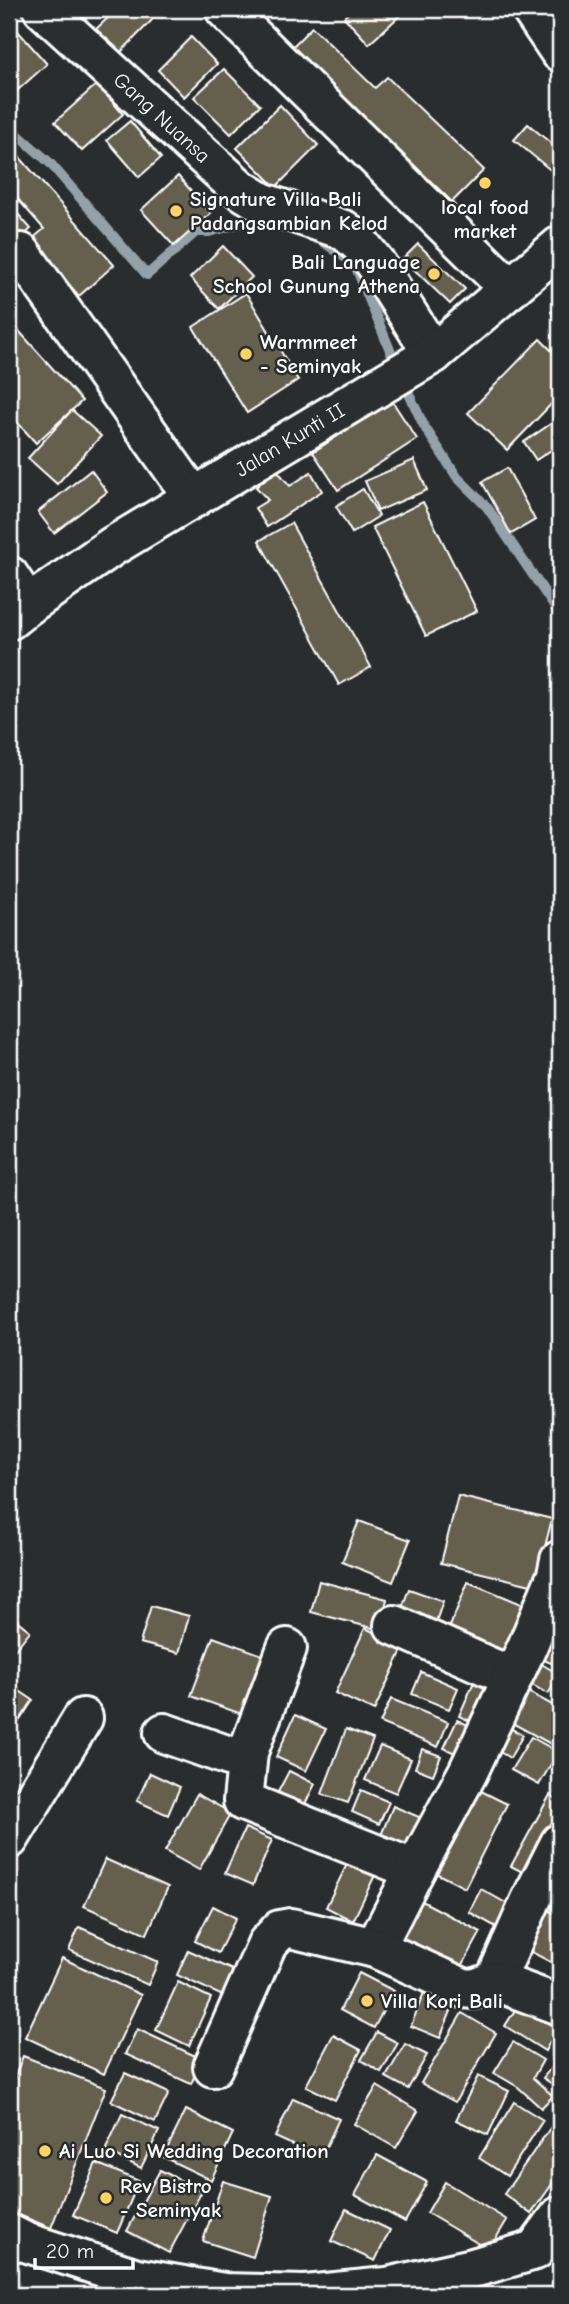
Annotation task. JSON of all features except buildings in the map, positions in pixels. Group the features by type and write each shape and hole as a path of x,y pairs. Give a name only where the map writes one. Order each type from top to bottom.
{"street":[{"name":"Gang Nuansa","path":"43,9 240,189 261,201 344,230 360,244 376,264 433,354"},
{"path":"225,9 510,289"},
{"path":"531,9 560,52"},
{"name":"Jalan Kunti II","path":"15,600 113,546 433,354 560,246"},
{"path":"21,253 194,498"},
{"path":"375,1948 468,1772 557,1575 560,1560"},
{"path":"394,1625 512,1677"},
{"path":"287,1648 247,1752 243,1801 415,1870"},
{"path":"9,1839 83,1718"},
{"path":"164,1733 246,1762"},
{"path":"495,1981 560,1843"},
{"path":"213,2067 267,1944 280,1930 290,1928 375,1948 463,1988 474,1989 495,1981 560,2005"},
{"path":"9,2234 25,2242 137,2278 224,2293 305,2295 387,2287 473,2268 548,2256 560,2216"}],"waterway":[{"path":"9,127 50,163 147,275 196,232 209,232 266,219"},
{"path":"321,240 355,265 397,367"},
{"path":"403,381 424,426 457,477 487,507 560,615"}],"place":[{"name":"local food market","path":"485,183"},
{"name":"Signature Villa Bali Padangsambian Kelod","path":"176,211"},
{"name":"Bali Language School Gunung Athena","path":"434,274"},
{"name":"Warmmeet - Seminyak","path":"246,354"},
{"name":"Villa Kori Bali","path":"367,2001"},
{"name":"Ai Luo Si Wedding Decoration","path":"45,2151"},
{"name":"Rev Bistro - Seminyak","path":"106,2198"}]}
